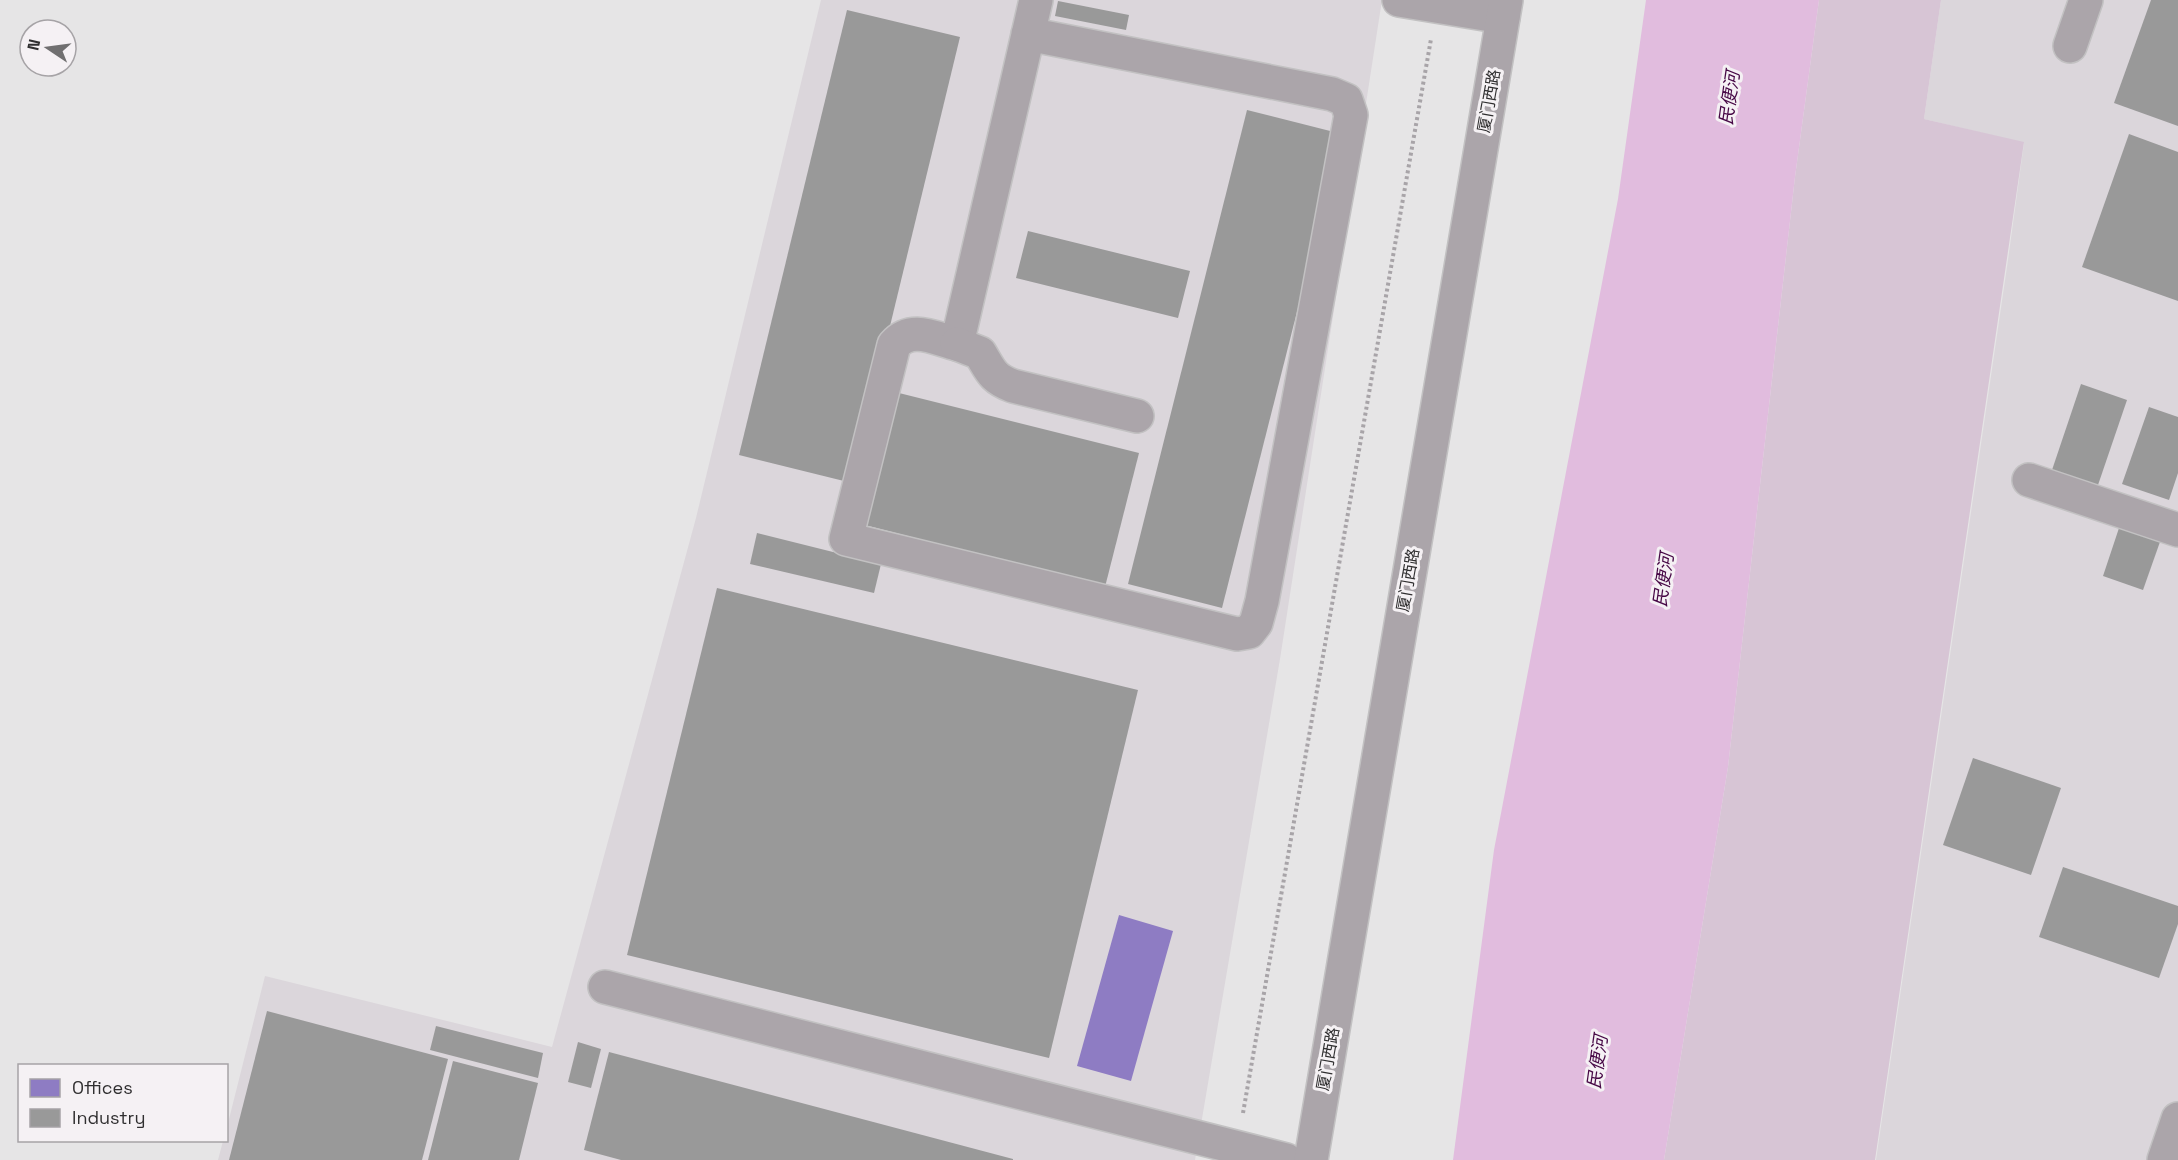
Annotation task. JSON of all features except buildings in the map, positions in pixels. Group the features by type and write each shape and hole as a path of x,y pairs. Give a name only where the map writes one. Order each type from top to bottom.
{"street":[{"path":"957,344 1035,0"},
{"path":"1399,0 1437,6 1504,9"},
{"path":"2070,46 2086,0"},
{"name":"厦门西路","path":"1311,1160 1504,9"},
{"path":"1028,34 1332,94 1346,100 1351,115 1262,601 1256,623 1249,632 1237,634 846,539 894,345 901,336 912,333 957,344 980,353 990,372 998,380 1013,386 1137,416"},
{"path":"2029,480 2178,530"},
{"path":"605,987 1286,1160"},
{"path":"2164,1160 2178,1119"}],"path":[{"path":"1236,1148 1437,6"}],"shaded area":[{"path":"821,0 1382,0 1280,659 1195,1160 218,1160 223,1142 228,1142 228,1123 265,976 552,1047 696,518"},
{"path":"1819,0 1941,0 1924,119 2024,142 1875,1160 1664,1160 1728,767 1795,177"},
{"path":"1941,0 2178,0 2178,1160 1876,1160 2024,143 1924,119"}],"water":[{"name":"民便河","path":"1646,0 1819,0 1795,177 1728,767 1664,1160 1453,1160 1494,850 1618,199"}]}
